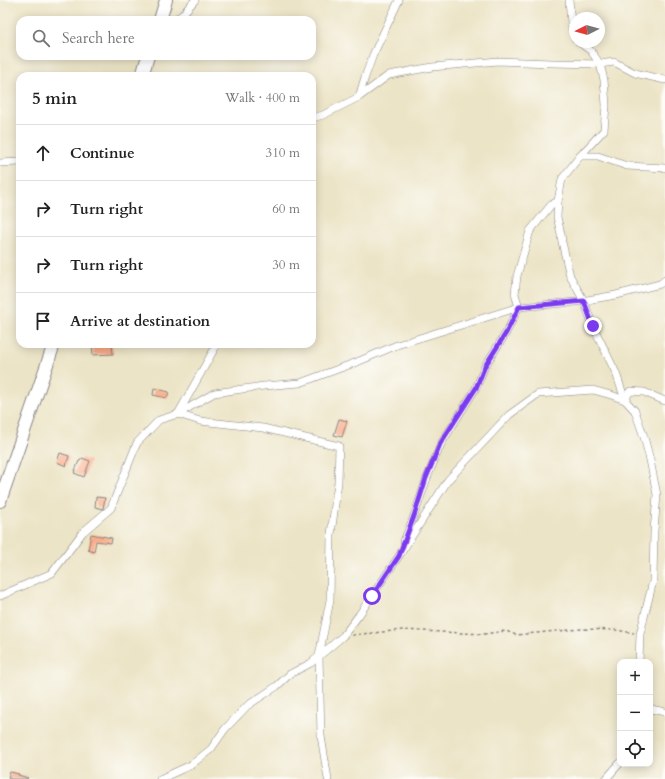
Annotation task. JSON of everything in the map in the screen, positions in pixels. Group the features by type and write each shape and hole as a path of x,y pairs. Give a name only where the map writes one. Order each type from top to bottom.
{"main road":[{"path":"161,16 166,0"},
{"path":"143,72 147,60"},
{"path":"0,501 53,348"}],"street":[{"path":"181,16 194,0"},
{"path":"359,97 374,55 399,0"},
{"path":"569,0 570,12"},
{"path":"587,48 591,51 600,64 604,80 606,105 604,130 580,156 562,179 557,218 570,276 584,301 593,326 616,373 625,400 634,411 644,437 657,495 654,531 653,581 640,634 639,659"},
{"path":"316,117 323,116 359,97 389,75 432,67 498,62 600,64 614,62 635,73 665,80"},
{"path":"580,156 598,156 627,166 665,168"},
{"path":"0,163 16,162"},
{"path":"399,556 426,478 440,444 476,388 485,366 506,333 519,307 515,294 517,276 530,231 551,205 558,201"},
{"path":"0,596 52,573 83,532 112,508 137,444 160,420 178,414 214,393 300,383 357,362 397,345 519,307 584,301 660,284 665,280"},
{"path":"178,414 215,348"},
{"path":"160,779 191,765 210,749 225,729 247,706 277,686 290,674 311,663 343,636 399,556 448,480 509,415 538,394 593,390 625,400"},
{"path":"625,400 630,391 644,392 665,400"},
{"path":"178,414 200,421 263,428 340,446 338,482 331,534 330,600 319,656 321,736 328,779"},
{"path":"653,709 665,712"},
{"path":"606,779 617,766"}],"path":[{"path":"343,636 403,630 461,634 484,634 506,631 516,635 589,629 615,630 640,634"}],"building":[{"path":"92,348 112,348 113,354 93,355"},
{"path":"154,388 169,392 167,398 153,395"},
{"path":"339,419 347,421 342,437 334,435"},
{"path":"60,453 69,456 66,466 57,462"},
{"path":"82,458 90,461 84,477 74,473 79,461"},
{"path":"96,497 105,498 103,509 95,507"},
{"path":"91,534 112,538 111,543 96,541 94,552 88,550"},
{"path":"10,772 19,774 18,775 28,778 8,778"}],"route":[{"path":"372,596 399,556 426,478 440,444 476,388 485,366 506,333 519,307 584,301 593,326"}]}
